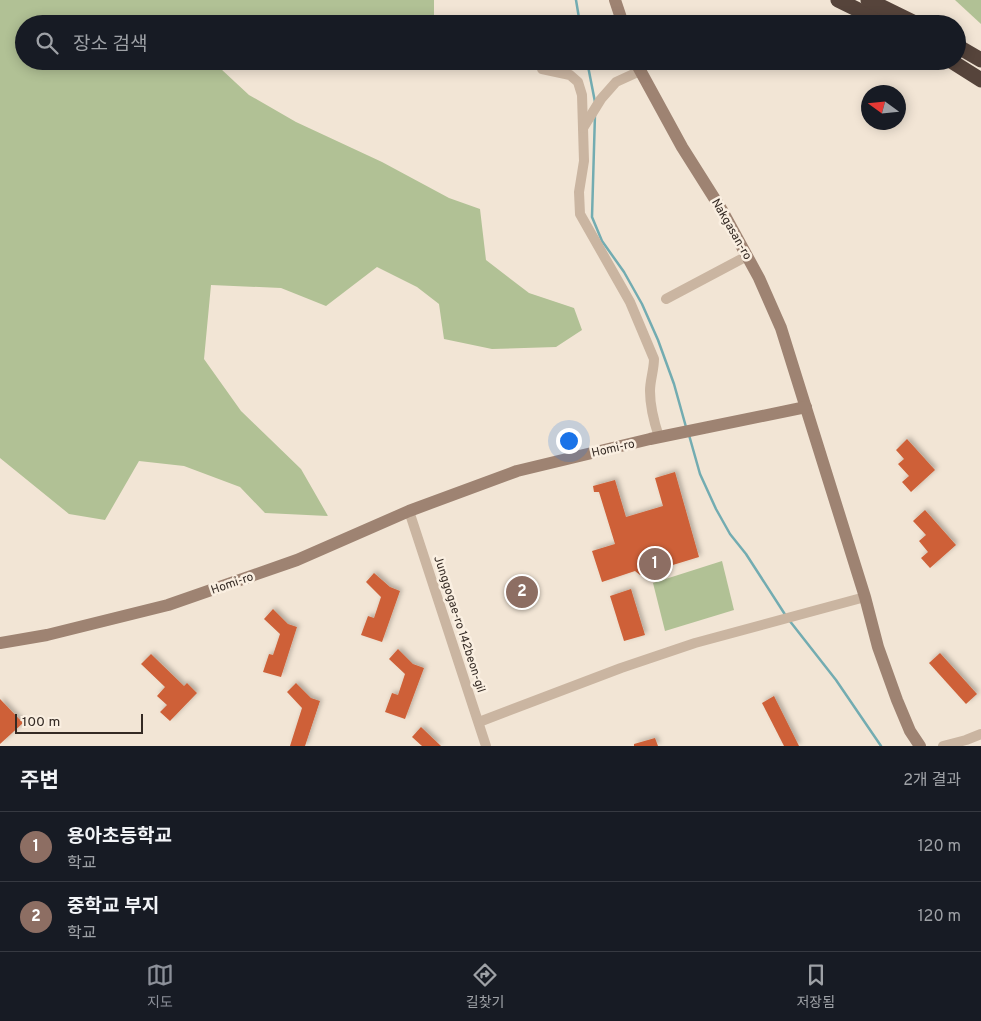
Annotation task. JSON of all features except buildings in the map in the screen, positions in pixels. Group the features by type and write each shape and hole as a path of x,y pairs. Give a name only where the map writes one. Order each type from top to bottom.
{"highway":[{"path":"838,0 869,15"},
{"path":"868,0 899,15"},
{"path":"966,51 981,60"},
{"path":"966,70 981,80"}],"street":[{"path":"615,0 620,15"},
{"path":"547,70 570,75 578,82 582,95 584,161 579,192 580,214 630,302 654,359 650,389 652,412 665,436"},
{"path":"583,128 616,82 632,70"},
{"name":"Nakgasan-ro","path":"639,70 682,148 723,212 759,278 781,328 806,407"},
{"path":"666,300 747,256"},
{"path":"806,407 865,597 878,648 910,731 920,746"},
{"name":"Homi-ro","path":"0,644 47,635 168,605 297,560 409,511 517,470 665,436 806,407"},
{"name":"Junggogae-ro 142beon-gil","path":"409,511 486,746"},
{"path":"479,722 621,668 694,643 865,597"},
{"path":"943,746 981,734"}],"green space":[{"path":"0,0 434,0 434,15 15,15 15,70 222,70 249,95 296,122 382,162 449,198 480,209 486,260 529,293 574,308 582,330 556,347 492,349 444,339 439,304 417,287 377,267 326,306 281,288 211,285 204,359 241,411 301,469 328,516 265,513 240,487 184,466 139,461 105,520 69,514 0,458"},
{"path":"955,0 981,0 981,24"},
{"path":"722,561 734,610 665,631 653,583"}],"waterway":[{"path":"576,0 578,15"},
{"path":"589,70 595,102"},
{"path":"595,114 592,217 602,241 624,272 642,304 674,384 686,427"},
{"path":"689,435 700,474 716,509 730,534 746,554 786,616"},
{"path":"789,620 836,680 881,746"}],"place":[{"name":"용아초등학교","path":"655,564"},
{"name":"중학교 부지","path":"522,592"}]}
